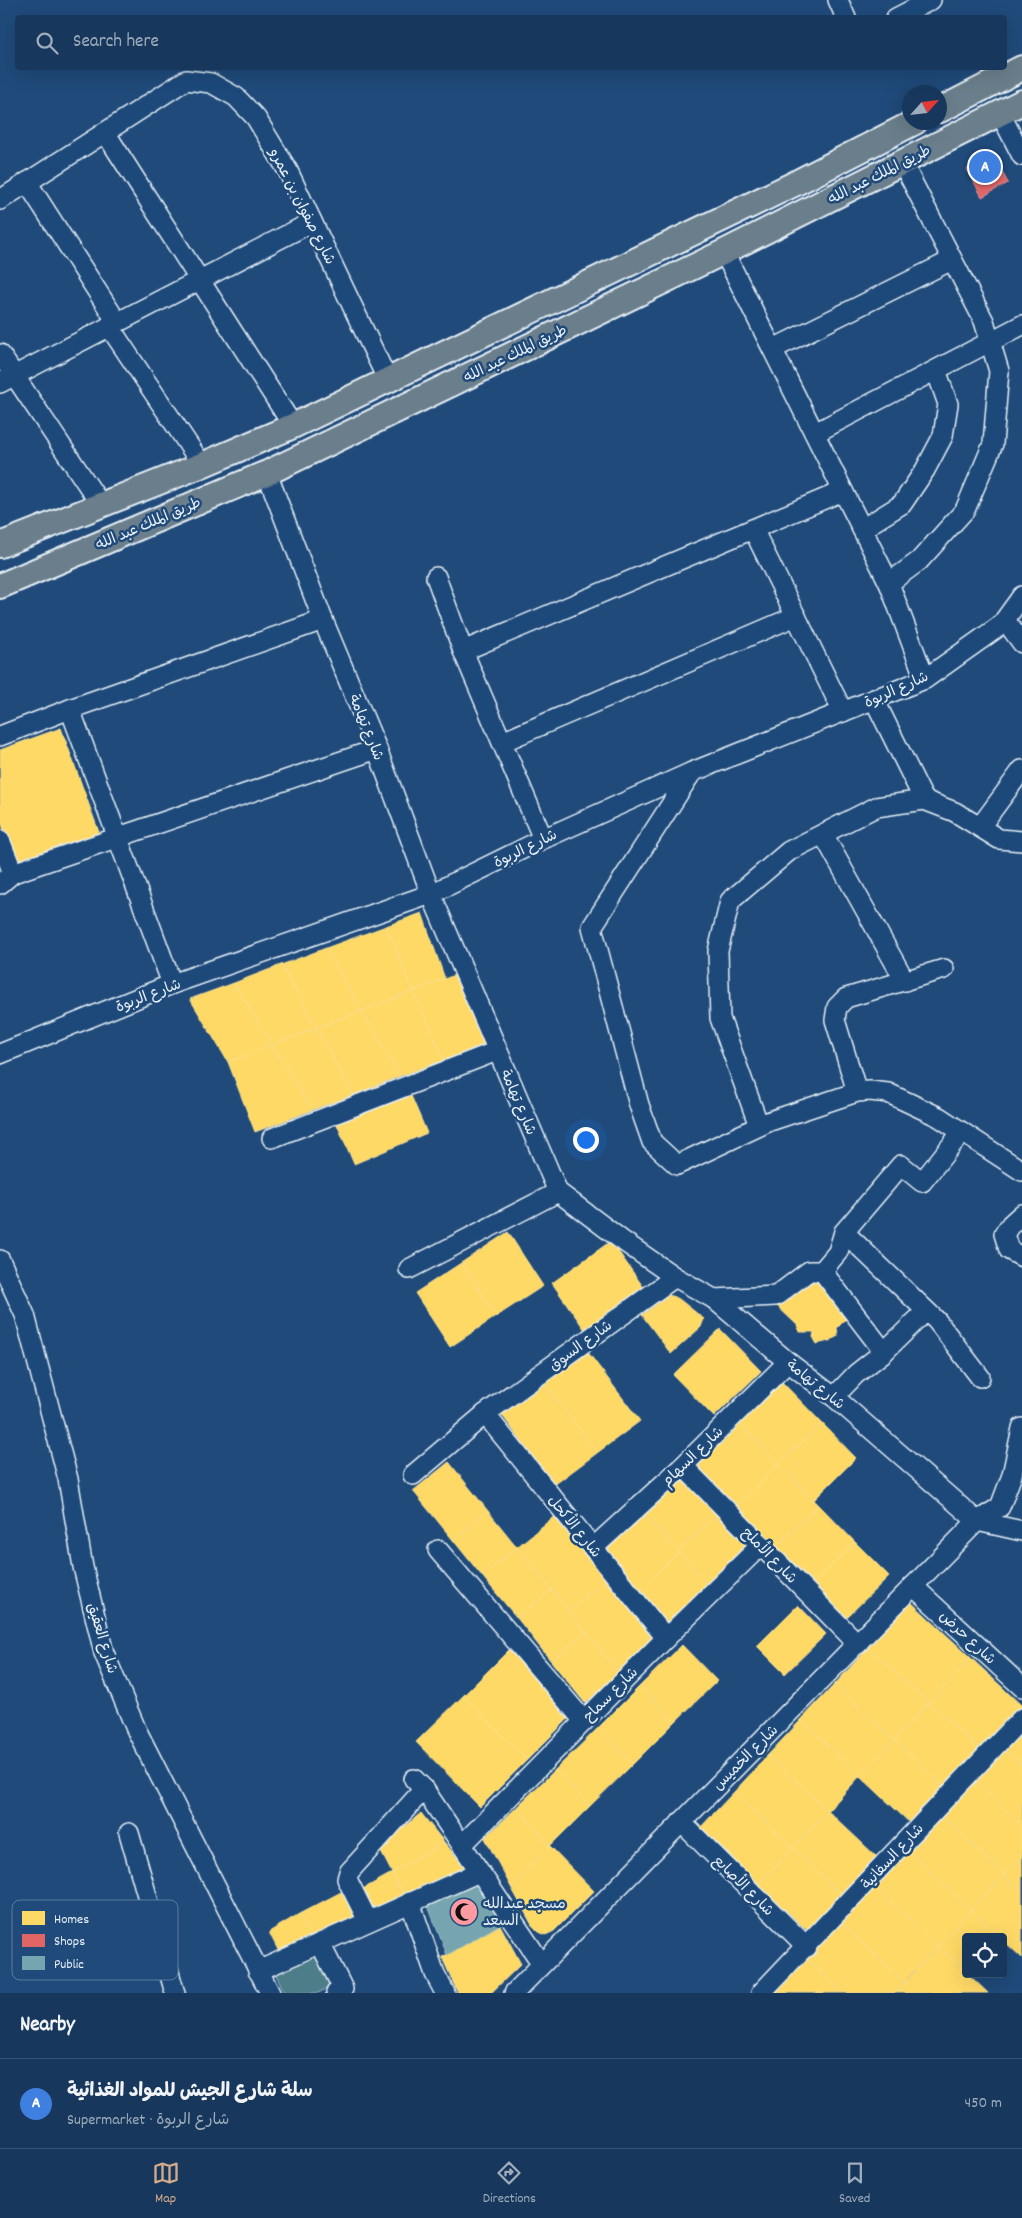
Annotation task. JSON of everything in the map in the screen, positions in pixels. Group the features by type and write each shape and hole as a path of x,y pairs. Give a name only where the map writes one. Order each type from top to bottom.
{"main road":[{"path":"947,106 1022,68"},
{"name":"طريق الملك عبد الله","path":"0,586 267,473 724,252 1022,102"},
{"name":"طريق الملك عبد الله","path":"0,545 202,465 293,426 792,185 902,129"}],"street":[{"path":"838,0 845,15"},
{"path":"902,15 931,0"},
{"name":"شارع صفوان بن عمرو","path":"0,200 186,80 211,83 236,97 256,118 288,171 388,381"},
{"path":"1000,113 1022,156"},
{"path":"105,132 293,426"},
{"path":"889,583 919,562 964,510 993,444 999,370 984,321 902,162"},
{"path":"27,182 113,324 202,465"},
{"path":"7,379 312,222"},
{"path":"724,252 889,583 925,679"},
{"path":"773,349 952,260"},
{"path":"815,433 1022,325"},
{"path":"0,354 7,379 101,505"},
{"path":"862,529 902,504 925,470 943,436 948,404 936,370"},
{"name":"شارع تهامة","path":"267,473 323,620 377,748 431,894 558,1192 623,1241 675,1276 714,1299 788,1362 834,1398 977,1521 1022,1531"},
{"path":"463,651 843,490"},
{"path":"753,529 843,712"},
{"path":"436,578 463,651 543,839"},
{"name":"شارع الربوة","path":"0,1054 172,984 431,894 543,839 692,772 925,679 1001,626 1022,596"},
{"path":"502,742 796,616"},
{"path":"0,736 70,709 323,620"},
{"path":"1005,620 1022,643"},
{"path":"874,699 924,800"},
{"path":"70,709 172,984"},
{"path":"0,840 6,878 118,836 377,748"},
{"path":"980,828 1022,770"},
{"path":"692,772 592,926 639,1105 652,1142 677,1165 759,1126 857,1092 870,1091 888,1093 939,1118 1022,1171"},
{"path":"759,1126 720,1018 718,951 730,901 789,851 876,807 924,800 956,812 999,840 1022,841"},
{"path":"823,834 905,980"},
{"path":"857,1092 835,1020 836,1007 846,998 944,969"},
{"path":"272,1138 497,1051"},
{"path":"714,1299 776,1296 809,1271 822,1271 838,1252 844,1232 900,1165 922,1182 962,1132"},
{"path":"410,1270 558,1192"},
{"path":"1022,1214 1004,1234 1009,1250 1022,1257"},
{"path":"844,1232 937,1321 980,1377"},
{"name":"شارع العقيق","path":"0,1260 25,1315 68,1479 83,1567 104,1653 136,1730 270,1993"},
{"path":"822,1271 884,1352"},
{"name":"شارع السوق","path":"413,1475 485,1414 675,1276"},
{"path":"834,1398 856,1374 884,1352 926,1311"},
{"name":"شارع السهام","path":"593,1548 683,1466 788,1362"},
{"name":"شارع الأكحل","path":"485,1414 666,1638"},
{"name":"شارع الخميس","path":"514,1993 977,1521 1000,1507 1012,1475 1022,1428"},
{"name":"شارع الأملح","path":"683,1466 858,1644"},
{"name":"شارع سماح","path":"462,1845 666,1638 761,1545"},
{"path":"438,1550 584,1721"},
{"name":"شارع حرض","path":"913,1586 1022,1687"},
{"name":"شارع السفانية","path":"761,1993 807,1947 1022,1718"},
{"path":"368,1921 347,1879 349,1872 419,1784 542,1964"},
{"name":"شارع الأصابع","path":"681,1822 807,1947"},
{"path":"129,1833 148,1900"},
{"path":"258,1971 479,1872"},
{"path":"410,1902 435,1974 445,1993"},
{"path":"320,1943 343,1989 336,1993"},
{"path":"171,1980 175,1993"}],"green space":[{"path":"315,1951 332,1986 318,1993 285,1993 274,1971"}],"building: Homes":[{"path":"61,728 100,835 17,866 0,819 0,750"},
{"path":"422,913 445,979 413,991 386,926"},
{"path":"386,926 413,991 362,1011 326,948"},
{"path":"326,948 362,1011 316,1028 281,965"},
{"path":"281,965 316,1028 272,1045 234,983"},
{"path":"460,973 487,1043 444,1060 413,991"},
{"path":"234,983 272,1045 228,1062 190,999"},
{"path":"413,991 444,1060 400,1076 362,1011"},
{"path":"362,1011 400,1076 353,1095 316,1028"},
{"path":"316,1028 353,1095 312,1110 272,1045"},
{"path":"272,1045 312,1110 255,1132 228,1062"},
{"path":"409,1091 427,1133 354,1164 336,1122"},
{"path":"508,1232 543,1286 497,1316 461,1263"},
{"path":"611,1241 644,1288 585,1330 552,1283"},
{"path":"461,1263 497,1316 450,1347 415,1293"},
{"path":"821,1277 850,1315 837,1328 838,1336 817,1344 813,1337 814,1332 800,1332 797,1325 776,1305 812,1280"},
{"path":"669,1295 679,1299 704,1319 701,1327 671,1354 642,1315"},
{"path":"720,1329 761,1371 714,1417 673,1375"},
{"path":"587,1351 640,1421 597,1453 544,1383"},
{"path":"780,1380 822,1423 779,1464 738,1422"},
{"path":"544,1383 597,1453 554,1485 502,1415"},
{"path":"738,1422 779,1464 737,1506 695,1464"},
{"path":"822,1423 856,1458 814,1500 779,1464"},
{"path":"449,1462 488,1511 453,1540 413,1491"},
{"path":"779,1464 819,1505 776,1547 737,1506"},
{"path":"679,1475 717,1514 679,1551 641,1512"},
{"path":"819,1505 855,1542 813,1584 776,1547"},
{"path":"488,1511 517,1547 482,1576 453,1540"},
{"path":"641,1512 679,1551 639,1591 604,1549"},
{"path":"717,1514 749,1547 709,1586 678,1552"},
{"path":"556,1515 608,1579 569,1611 517,1547"},
{"path":"855,1542 889,1576 846,1618 813,1584"},
{"path":"517,1547 552,1590 517,1618 482,1576"},
{"path":"678,1552 709,1586 669,1625 639,1591"},
{"path":"608,1579 659,1643 620,1674 569,1611"},
{"path":"552,1590 586,1632 551,1661 517,1618"},
{"path":"911,1602 971,1658 929,1703 868,1648"},
{"path":"798,1605 826,1634 785,1674 757,1646"},
{"path":"586,1632 620,1674 585,1703 551,1661"},
{"path":"682,1645 717,1681 675,1722 640,1686"},
{"path":"868,1648 929,1703 894,1740 835,1684"},
{"path":"510,1649 574,1713 527,1760 463,1696"},
{"path":"971,1658 1022,1706 981,1750 929,1703"},
{"path":"835,1684 894,1740 860,1776 801,1720"},
{"path":"640,1686 675,1722 633,1764 598,1728"},
{"path":"463,1696 527,1760 480,1807 416,1742"},
{"path":"929,1703 981,1750 945,1788 894,1740"},
{"path":"801,1720 860,1776 828,1811 768,1755"},
{"path":"1022,1727 1022,1765 1003,1748"},
{"path":"598,1728 633,1764 590,1806 555,1770"},
{"path":"894,1740 945,1788 911,1824 860,1776"},
{"path":"1003,1748 1022,1765 1022,1826 973,1780"},
{"path":"768,1755 828,1811 793,1848 734,1792"},
{"path":"555,1770 590,1806 550,1846 517,1807"},
{"path":"973,1780 1022,1826 1022,1856 1004,1875 941,1815"},
{"path":"734,1792 793,1848 758,1885 699,1829"},
{"path":"517,1807 550,1846 511,1887 485,1838"},
{"path":"828,1811 879,1859 843,1896 793,1848"},
{"path":"421,1813 444,1842 392,1873 379,1848"},
{"path":"941,1815 1004,1875 971,1910 908,1851"},
{"path":"444,1842 467,1870 405,1898 392,1873"},
{"path":"550,1846 594,1891 554,1931 546,1935 539,1932 532,1925 511,1887"},
{"path":"793,1848 843,1896 810,1933 758,1885"},
{"path":"908,1851 971,1910 938,1946 874,1886"},
{"path":"1022,1856 1022,1892 1004,1875"},
{"path":"392,1873 405,1898 373,1914 361,1890"},
{"path":"1004,1875 1022,1892 1022,1958 1007,1944 1007,1933 996,1933 971,1910"},
{"path":"874,1886 938,1946 904,1982 841,1923"},
{"path":"347,1889 364,1917 313,1940 299,1914"},
{"path":"971,1910 996,1933 962,1933 962,1968 938,1946"},
{"path":"299,1914 313,1940 280,1954 269,1932"},
{"path":"841,1923 904,1982 895,1993 844,1993 807,1959"},
{"path":"500,1925 521,1964 491,1993 458,1993 442,1957"},
{"path":"938,1946 962,1968 962,1978 972,1978 988,1993 895,1993"},
{"path":"807,1959 844,1993 776,1993"}],"building: Shops":[{"path":"993,155 1008,183 982,197 967,169"}],"building: Public":[{"name":"مسجد عبدالله السعد","path":"475,1877 504,1922 447,1955 426,1901"}],"place":[{"name":"سلة شارع الجيش للمواد الغذائية","path":"985,167"},
{"name":"مسجد عبدالله السعد","path":"464,1912"}]}
